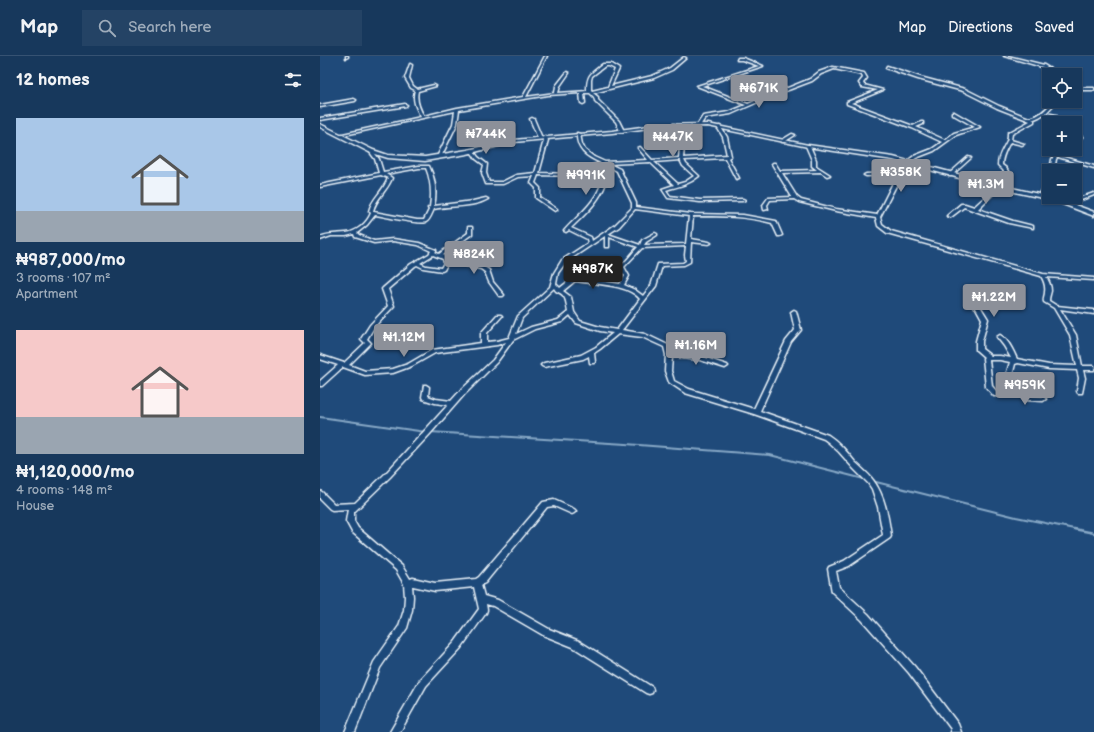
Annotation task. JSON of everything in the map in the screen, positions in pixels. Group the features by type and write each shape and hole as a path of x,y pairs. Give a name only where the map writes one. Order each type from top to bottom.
{"street":[{"path":"524,98 546,56"},
{"path":"1005,56 1046,68"},
{"path":"340,135 422,116 524,98 592,92 653,77 671,69 685,58"},
{"path":"738,59 762,66 699,86 749,105"},
{"path":"411,65 407,78 412,87 417,90 434,86"},
{"path":"610,87 616,69 610,65 604,65 598,69 589,80 589,90 596,97 596,100 618,122 622,130"},
{"path":"887,67 919,78 964,90 998,107 1030,119 1038,117 1049,108"},
{"path":"699,125 704,117 730,113 811,80 820,73 834,68 864,74 865,78 861,83 863,86 881,90 848,103 913,127 944,141"},
{"path":"556,94 558,86 567,73"},
{"path":"1082,89 1094,88"},
{"path":"417,90 415,93 417,105 422,116"},
{"path":"582,93 583,103"},
{"path":"320,106 354,100"},
{"path":"320,119 405,105"},
{"path":"439,157 455,124 457,110"},
{"path":"907,163 915,157 933,150 944,141 960,132 978,126 953,113"},
{"path":"1044,113 1055,116"},
{"path":"532,119 542,138 546,140 537,174 533,183 538,188 538,198 555,210"},
{"path":"975,209 999,188 1007,173 1000,165 1000,153 1010,141 1010,133 1033,121 1030,119"},
{"path":"913,127 922,123"},
{"path":"320,125 371,151 397,158 425,159 467,152 502,143 542,138 674,125 699,125 719,127 808,146 878,156 999,188 1042,197"},
{"path":"674,125 683,136 681,153 684,165 697,176 686,183 666,188 665,191 671,198 721,202 743,200"},
{"path":"719,127 725,137 728,156 726,158 737,178"},
{"path":"350,732 377,665 402,628 408,610 409,597 408,583 400,568 354,530 350,521 351,511 388,475 495,361 510,339 520,316 550,291 554,285 556,273 564,261 590,243 605,235 624,219 634,208 634,203 619,170 592,157 586,152 580,145 578,134"},
{"path":"783,141 793,135"},
{"path":"1010,141 1022,144"},
{"path":"808,146 814,160 814,166 828,175"},
{"path":"640,148 650,162 656,164 678,186"},
{"path":"320,239 327,236 356,233 371,219 373,213 371,208 390,180 389,177 381,173 377,159 371,151"},
{"path":"467,152 473,152 477,158 486,165 484,173 487,183 503,183 517,176 537,174 575,175 580,174 583,169 607,163 726,158"},
{"path":"1053,164 1054,159 1057,156 1094,167"},
{"path":"950,175 969,158"},
{"path":"900,161 900,173 878,217 880,225 893,234 1043,275 1094,279"},
{"path":"590,243 589,238 567,229 601,192 605,181 605,168 607,163"},
{"path":"774,164 795,198 800,201 836,210 878,217"},
{"path":"320,186 419,166 428,167 433,182 433,201 430,208 431,210 425,221 417,221 373,213"},
{"path":"779,172 820,171"},
{"path":"866,175 905,174"},
{"path":"1073,206 1074,201 1094,194"},
{"path":"766,209 764,205 769,199 795,198"},
{"path":"430,208 454,203 472,203 486,199"},
{"path":"1066,204 1094,214"},
{"path":"949,216 963,205 1011,222 1031,227"},
{"path":"634,208 691,215 742,215 774,222 780,236"},
{"path":"544,365 570,361 591,353 617,332 643,300 653,286 660,265 684,264 688,261 691,215"},
{"path":"442,257 470,232 470,228"},
{"path":"356,233 361,238 374,242 393,240 419,244 433,250 433,253 451,262 482,268 487,271 491,282 501,295"},
{"path":"550,291 561,290 572,279 591,265 615,270 622,268 644,242 655,234"},
{"path":"605,235 607,246"},
{"path":"605,235 641,247 688,243 709,243"},
{"path":"320,384 344,366 368,343 364,339 368,332 390,306 386,289 417,263 433,253"},
{"path":"417,263 425,268 440,270 444,268 446,263 442,257"},
{"path":"620,286 627,276 622,268"},
{"path":"1043,275 1048,284 1048,293 1046,298 1047,302 1056,307 1094,312"},
{"path":"572,279 629,288 642,297 643,300"},
{"path":"554,285 568,297 571,312 578,322 600,329 643,335 666,346 669,355 668,371 672,382 688,391 756,412 836,442 855,466 869,480 877,492 881,501 888,536 846,564 832,569 835,589 865,617 912,670 956,727 956,732"},
{"path":"969,291 970,303 978,307 985,319 979,341 979,350 989,357 1049,367 1094,368"},
{"path":"1056,307 1073,335 1082,378 1080,392"},
{"path":"320,357 365,373 393,371 410,365 434,351 510,339 533,328 560,321 571,312"},
{"path":"756,412 789,341 798,330 794,312"},
{"path":"484,344 484,333 499,316"},
{"path":"1000,337 1005,341 1007,348 1015,362"},
{"path":"591,353 592,362"},
{"path":"669,355 700,358 725,366"},
{"path":"989,357 986,358 989,387 996,394 1020,391 1027,398 1043,399"},
{"path":"1010,372 1015,362"},
{"path":"426,387 425,397 435,401 453,404"},
{"path":"320,494 332,507 355,506"},
{"path":"408,583 413,582 435,587 477,583 491,571 545,504 554,503 572,511"},
{"path":"395,732 423,683 458,645 483,610 477,583"},
{"path":"480,598 496,604 546,632 576,644 649,690"}],"waterway":[{"path":"320,417 426,432"},
{"path":"430,432 626,444 770,455 864,479"},
{"path":"872,481 1016,517 1079,530"},
{"path":"1074,529 1079,530"},
{"path":"1079,530 1094,533"}]}
